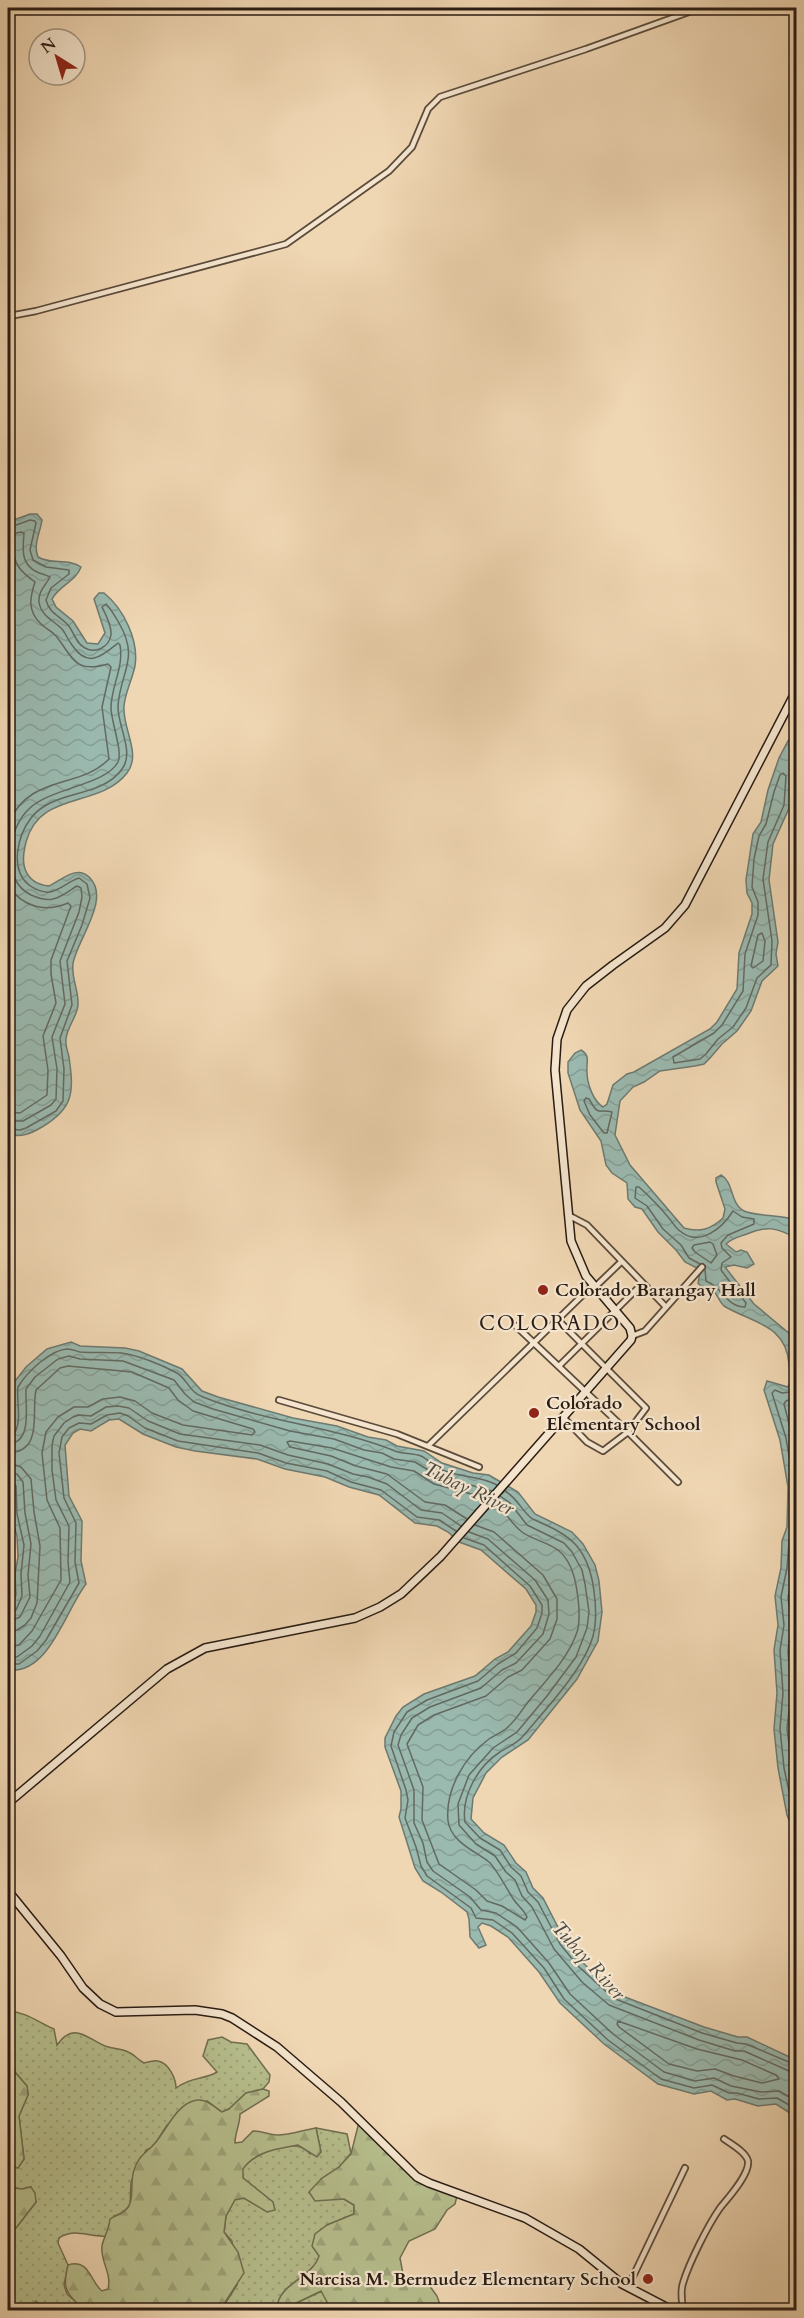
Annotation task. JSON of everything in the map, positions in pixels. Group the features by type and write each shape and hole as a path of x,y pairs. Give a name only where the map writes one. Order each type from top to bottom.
{"main road":[{"path":"8,1803 167,1669 190,1655 221,1643 320,1625 368,1612 389,1602 411,1587 509,1481 628,1344 632,1336 627,1324 580,1266 572,1241 555,1070 556,1039 563,1018 574,1000 595,978 665,928 685,905 796,691"},
{"path":"8,1891 61,1956 83,1988 108,2009 128,2013 195,2010 232,2018 277,2048 341,2102 417,2177 525,2218 545,2228 579,2249 628,2287 672,2310"}],"street":[{"path":"8,314 15,315 36,310 286,244 389,171 412,147 428,109 440,97 586,49 700,8"},
{"path":"568,1215 587,1225 666,1307"},
{"path":"428,1446 621,1262"},
{"path":"632,1336 645,1331 702,1267"},
{"path":"559,1366 642,1284"},
{"path":"558,1320 646,1408 628,1431 608,1449 599,1450 587,1442 564,1418"},
{"path":"516,1326 628,1431 678,1482"},
{"path":"279,1400 397,1434 479,1467"},
{"path":"683,2310 681,2291 687,2273 716,2216 747,2167 745,2155 724,2139"},
{"path":"628,2287 685,2168"}],"green space":[{"path":"8,2011 26,2015 54,2029 57,2045 69,2034 80,2033 105,2046 130,2053 144,2063 162,2062 171,2072 176,2088 217,2072 203,2056 208,2040 222,2037 231,2042 247,2044 270,2075 269,2082 263,2089 246,2093 229,2109 222,2112 207,2101 167,2125 153,2147 146,2150 131,2182 130,2205 122,2214 114,2216 107,2236 71,2233 59,2238 58,2243 68,2265 64,2285 67,2294 76,2302 77,2310 48,2310 36,2301 29,2310 8,2310 8,2233 16,2228 36,2202 31,2187 22,2189 8,2187 8,2166 18,2168 24,2159 19,2116 28,2095 27,2086 15,2072 8,2051"},
{"path":"8,2051 15,2072 27,2086 28,2095 19,2116 24,2159 18,2168 8,2166"},
{"path":"263,2089 269,2091 269,2096 240,2114 235,2143 242,2142 253,2131 282,2135 316,2128 321,2152 317,2157 298,2145 282,2148 254,2158 243,2169 243,2178 273,2202 275,2210 267,2212 244,2198 235,2200 226,2216 224,2232 238,2252 244,2273 220,2310 77,2310 76,2302 69,2294 66,2285 68,2265 81,2265 89,2272 102,2291 108,2289 109,2283 102,2246 110,2219 129,2206 136,2165 178,2111 190,2102 201,2100 222,2112 229,2109 246,2093"},
{"path":"359,2122 401,2166 457,2196 455,2204 447,2210 435,2229 409,2241 400,2258 403,2274 409,2280 429,2285 437,2296 442,2310 325,2310 327,2302 321,2291 290,2306 277,2308 283,2292 315,2264 319,2256 312,2246 315,2234 327,2225 354,2214 354,2205 344,2199 315,2201 309,2192 351,2154"},
{"path":"316,2128 347,2134 351,2153 339,2167 321,2179 331,2199 344,2199 354,2205 354,2214 327,2225 317,2263 286,2289 277,2308 290,2306 322,2291 327,2302 325,2310 221,2310 237,2285 232,2241 224,2232 226,2216 235,2199 244,2198 267,2211 253,2186 243,2178 242,2169 255,2158 285,2146 295,2146 310,2154 321,2152"},
{"path":"8,2187 22,2189 31,2187 35,2193 36,2202 16,2228 8,2233"}],"water":[{"path":"30,514 37,514 42,520 37,543 38,557 81,567 79,572 52,599 56,607 73,621 87,643 98,644 105,633 94,599 99,593 104,593 124,617 132,636 136,656 124,706 133,758 127,773 115,784 101,792 57,807 44,814 33,826 26,842 24,866 34,881 49,886 70,874 85,874 95,887 97,897 95,909 73,964 78,1005 66,1039 71,1080 69,1098 66,1106 53,1120 33,1132 17,1136 8,1134 8,522"},
{"path":"796,731 796,757 790,806 773,844 769,880 778,942 776,954 778,966 762,981 751,1011 737,1031 704,1064 660,1071 633,1087 620,1101 615,1135 630,1165 684,1228 705,1229 723,1218 725,1209 716,1182 716,1178 721,1175 728,1183 736,1203 744,1211 796,1220 796,1238 777,1230 766,1229 731,1240 726,1244 736,1252 741,1250 747,1252 754,1264 747,1268 734,1265 725,1267 754,1304 796,1339 796,1837 787,1815 778,1768 774,1729 777,1693 774,1650 778,1625 775,1596 781,1568 782,1541 787,1527 788,1487 780,1440 764,1390 767,1381 788,1387 790,1375 786,1351 782,1340 766,1326 724,1306 712,1289 701,1286 698,1283 700,1273 697,1268 685,1262 658,1232 642,1209 635,1207 628,1199 627,1183 612,1173 606,1165 601,1141 580,1110 568,1073 568,1062 575,1053 581,1050 586,1055 589,1086 596,1101 603,1107 607,1104 613,1085 627,1074 710,1029 717,1022 737,989 739,953 752,914 752,903 747,893 746,880 753,834 761,822 768,790 779,758"},
{"name":"Tubay River","path":"71,1342 80,1346 125,1348 139,1351 182,1369 202,1391 218,1397 386,1440 397,1446 424,1451 442,1463 473,1473 489,1475 518,1492 535,1514 572,1532 583,1544 595,1565 599,1581 602,1612 598,1641 577,1679 528,1740 502,1757 486,1773 473,1798 471,1819 484,1833 504,1845 516,1863 526,1872 533,1888 543,1898 565,1941 582,1962 617,1994 704,2027 738,2037 747,2037 796,2060 796,2117 776,2104 758,2106 735,2099 727,2100 711,2091 694,2094 658,2084 604,2044 560,2003 539,1972 508,1937 482,1923 478,1927 486,1945 479,1948 470,1937 467,1912 423,1881 415,1868 399,1817 401,1791 385,1747 385,1738 403,1707 424,1694 475,1676 495,1659 508,1652 531,1626 536,1612 536,1605 526,1589 481,1550 459,1542 437,1526 415,1523 379,1495 349,1487 325,1477 285,1469 257,1459 176,1447 143,1434 119,1419 109,1420 91,1431 80,1429 73,1433 65,1445 69,1496 82,1521 81,1561 86,1584 45,1652 35,1662 22,1669 8,1670 8,1611 16,1595 15,1574 18,1557 8,1478 8,1452 13,1407 12,1385 26,1367 47,1349"}],"place":[{"name":"Colorado Barangay Hall","path":"543,1290"},
{"name":"Colorado Elementary School","path":"534,1413"},
{"name":"Narcisa M. Bermudez Elementary School","path":"648,2279"}],"district":[{"name":"COLORADO","path":"550,1323"}]}
